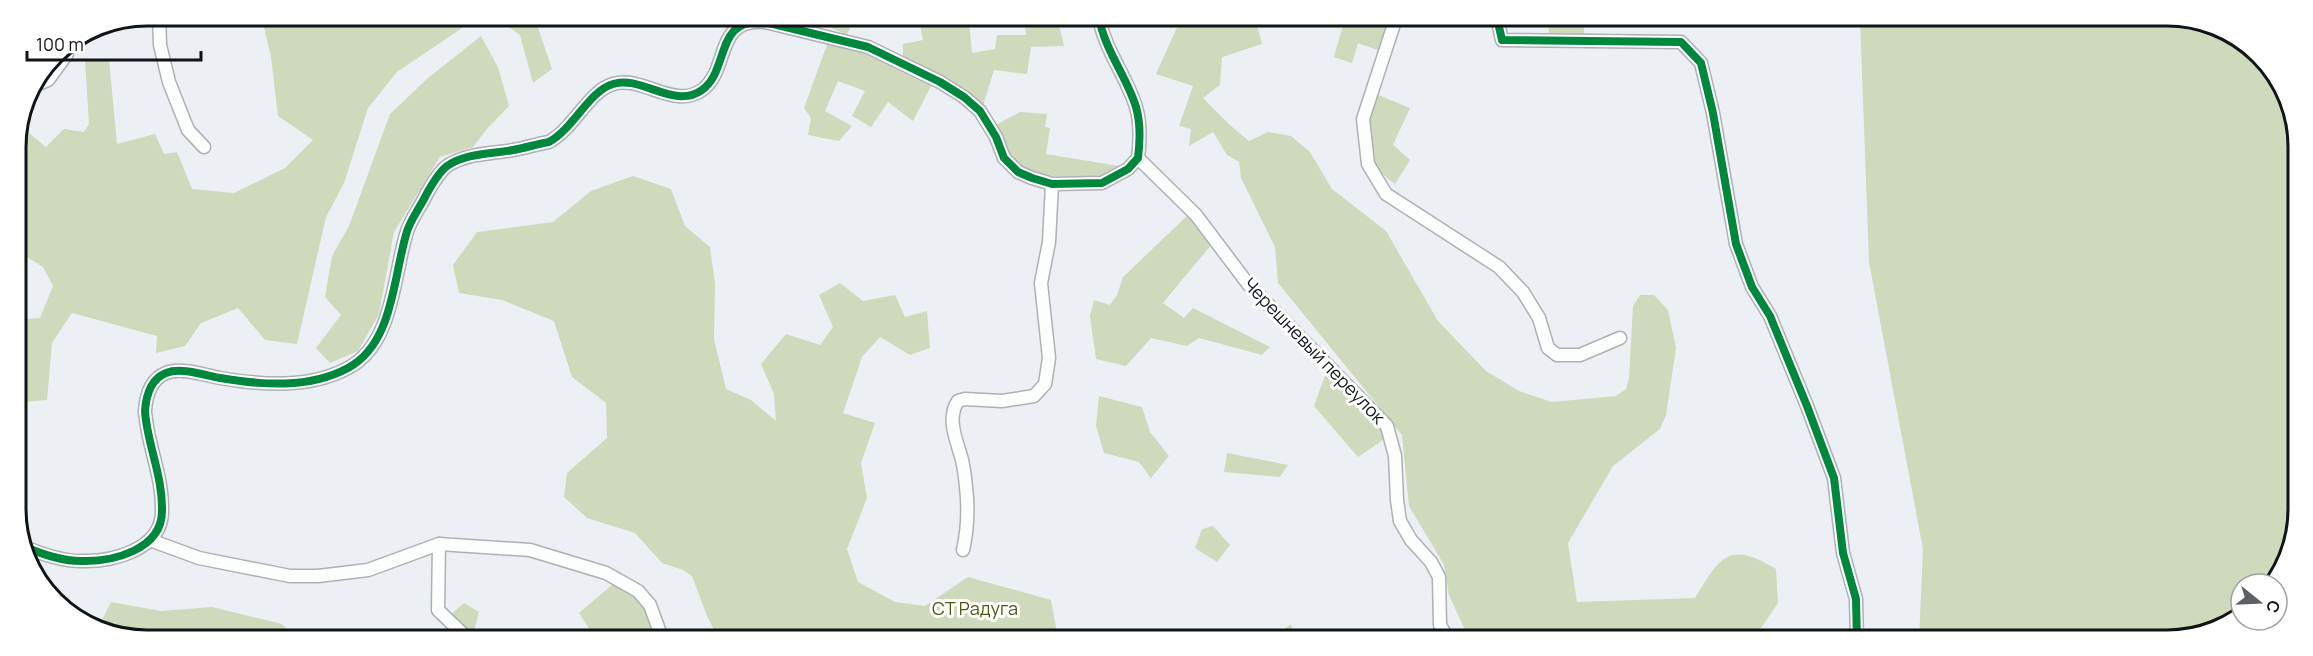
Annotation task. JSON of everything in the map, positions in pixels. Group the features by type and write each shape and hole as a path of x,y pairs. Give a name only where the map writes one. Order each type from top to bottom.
{"street":[{"path":"159,26 160,45 169,82 188,130 204,147"},
{"path":"32,549 61,559 100,560 140,548 157,531 162,512 160,486 145,411 152,386 159,377 168,372 191,373 237,381 302,383 336,375 352,366 366,356 382,331 406,232 431,186 447,166 469,157 549,142 569,127 594,96 613,84 631,84 680,97 699,92 710,80 732,33 743,26"},
{"path":"781,26 868,47 940,82 964,97 980,111 996,137 1004,158 1018,172 1052,184 1102,183 1128,169 1138,158 1139,122 1136,106 1114,59 1102,26"},
{"path":"1393,26 1363,119 1368,164 1386,194 1499,267 1523,292 1539,318 1548,348 1557,355 1580,355 1620,338"},
{"path":"1499,26 1502,40 1681,42 1701,63 1713,113 1736,244 1752,287 1770,316 1808,406 1834,478 1843,553 1856,599 1857,630"},
{"path":"45,81 63,59"},
{"name":"Черешневый переулок","path":"1138,158 1196,215 1248,284 1387,426 1395,456 1400,521 1410,540 1431,562 1439,577 1440,625 1443,630"},
{"path":"963,550 967,532 967,497 962,462 953,427 954,407 958,401 965,399 1002,401 1034,396 1045,384 1048,357 1041,284 1049,242 1052,184"},
{"path":"150,540 199,558 290,576 318,576 368,570 439,544 530,550 606,573 638,591 650,605 659,630"},
{"path":"439,544 438,610 459,630"}],"green space":[{"path":"264,26 465,26 397,72 368,108 344,183 326,217 297,344 265,340 238,308 201,323 185,346 156,353 157,336 72,313 52,343 47,400 26,402 27,319 40,318 53,286 43,267 26,256 27,131 46,147 64,129 84,132 89,124 85,61 109,60 117,144 155,134 164,154 177,152 192,189 234,193 285,168 313,140 278,116 271,57"},
{"path":"507,26 537,26 552,69 533,83 520,35"},
{"path":"832,26 850,26 847,35 831,28"},
{"path":"920,26 969,26 972,53 995,49 997,35 1026,35 1025,26 1059,26 1064,46 1031,47 1027,74 994,70 982,109 969,92 903,59 903,44 923,40"},
{"path":"1178,26 1257,26 1262,44 1222,57 1220,85 1203,98 1249,141 1268,132 1291,136 1310,152 1332,189 1386,231 1438,321 1486,371 1519,391 1552,402 1616,396 1626,389 1629,379 1633,306 1640,295 1654,295 1668,310 1676,348 1666,415 1660,429 1613,466 1568,543 1577,602 1695,598 1719,563 1727,557 1747,556 1776,569 1778,603 1761,628 1756,630 1465,630 1449,595 1444,565 1409,506 1402,435 1278,283 1275,247 1241,178 1239,162 1227,155 1213,132 1189,146 1191,129 1179,126 1193,86 1156,74"},
{"path":"1343,26 1387,26 1380,51 1358,43 1352,63 1334,57"},
{"path":"1548,26 1584,26 1584,36 1549,36"},
{"path":"1860,26 2166,26 2198,30 2234,46 2257,67 2275,93 2285,123 2288,146 2288,509 2283,541 2270,572 2229,572 2229,613 2190,628 2174,630 1919,630 1923,549 1869,262"},
{"path":"481,36 498,67 509,106 473,147 440,157 394,232 379,314 358,351 330,363 316,348 341,315 325,297 332,256 349,226 390,114 428,78"},
{"path":"828,42 865,54 931,86 913,121 888,102 871,127 852,116 865,91 838,81 825,111 852,126 839,141 808,135 811,118 804,108"},
{"path":"1376,94 1410,108 1393,145 1410,160 1395,184 1374,164 1366,144 1368,121"},
{"path":"1020,112 1047,114 1045,127 1050,128 1046,154 1125,167 1107,175 1085,178 1059,177 1024,170 1017,166 1010,157 994,126"},
{"name":"СТ Радуга","path":"633,176 671,189 685,226 710,247 715,284 714,339 726,389 751,400 776,421 774,394 761,364 786,334 820,345 833,327 819,295 840,283 863,301 895,295 905,317 927,311 930,348 910,355 880,337 862,357 843,413 875,423 861,463 867,498 847,549 858,582 895,602 925,606 968,577 1051,600 1057,630 714,630 692,576 683,570 662,563 635,533 587,518 564,497 567,473 607,438 606,403 572,377 554,321 502,300 459,293 453,265 477,232 553,222 591,191"},
{"path":"1188,215 1211,245 1163,303 1184,318 1193,308 1270,347 1262,355 1199,338 1187,346 1151,338 1126,366 1096,359 1090,316 1094,300 1110,305 1117,295 1123,277"},
{"path":"1327,370 1382,428 1383,440 1358,457 1314,406"},
{"path":"1099,396 1142,407 1150,432 1169,456 1151,478 1139,462 1104,453 1096,426"},
{"path":"1227,453 1288,465 1280,477 1224,472"},
{"path":"1213,526 1230,545 1217,562 1195,548 1202,529"},
{"path":"613,584 642,605 655,630 590,630 579,613"},
{"path":"111,602 161,611 212,607 282,624 288,630 146,630 115,626 101,621"},
{"path":"464,603 479,612 474,630 463,630 449,616"},
{"path":"1291,624 1293,630 1283,630"}],"cycle path":[{"path":"33,550 66,560 93,561 133,551 154,535 160,524 162,498 145,411 148,394 153,384 161,376 172,371 179,371 236,380 285,384 333,375 348,368 363,357 383,327 407,230 430,188 447,166 471,156 549,142 566,128 596,94 613,84 624,82 680,96 691,95 702,90 711,81 730,36 742,26"},
{"path":"781,26 868,47 940,82 964,97 980,111 996,137 1004,158 1018,172 1052,184 1102,183 1128,169 1138,158 1140,133 1136,107 1101,26"},
{"path":"1499,26 1502,40 1681,42 1701,63 1713,113 1736,244 1752,287 1770,316 1834,478 1843,553 1856,599 1857,630"}]}
